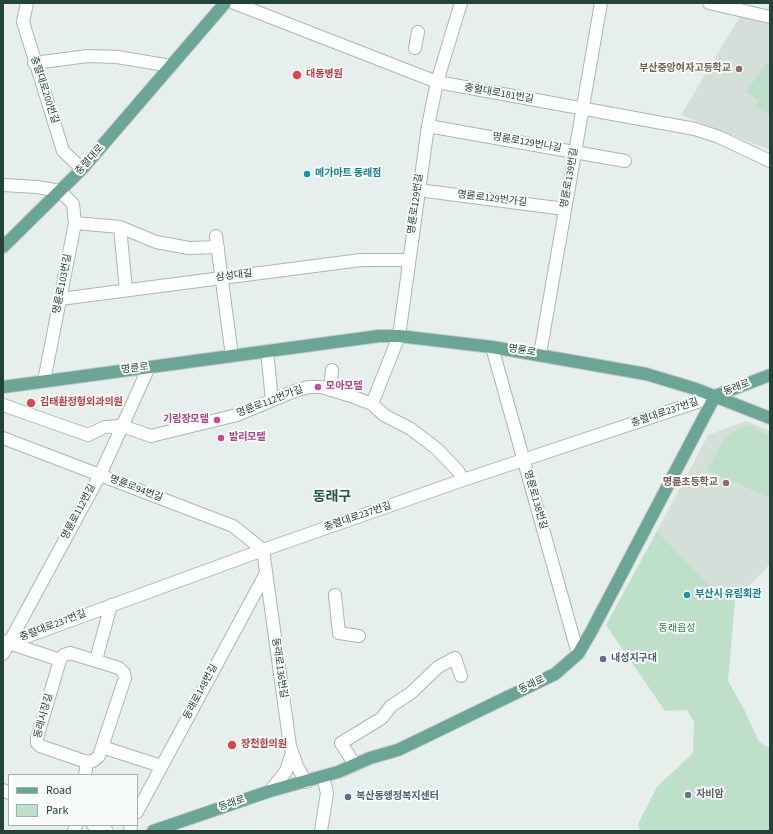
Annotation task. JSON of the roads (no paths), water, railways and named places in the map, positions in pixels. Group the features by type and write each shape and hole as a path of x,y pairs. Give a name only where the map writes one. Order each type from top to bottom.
{"main road":[{"name":"충렬대로","path":"3,246 82,169 225,3"},
{"name":"명륜로","path":"3,387 379,336 399,336 540,354 657,377 715,396 770,418"},
{"name":"동래로","path":"153,831 270,792 323,777 398,750 555,674 578,654 715,396 770,375"}],"street":[{"name":"충렬대로200번길","path":"27,3 23,22 34,63 63,150 82,169"},
{"name":"충렬대로181번길","path":"234,3 437,82 695,130 719,137 770,161"},
{"name":"명륜로129번길","path":"372,404 399,336 428,126 437,82 461,3"},
{"name":"명륜로139번길","path":"540,354 601,3"},
{"path":"709,3 770,17"},
{"path":"415,48 418,32"},
{"path":"34,63 88,56 117,57 171,66"},
{"name":"명륜로129번나길","path":"428,126 626,161"},
{"path":"3,185 36,187 60,191"},
{"name":"명륜로129번가길","path":"418,190 565,208"},
{"name":"명륜로103번길","path":"44,381 75,223 73,204 60,191"},
{"path":"75,223 120,227 156,242 189,248 217,242 232,356"},
{"path":"120,227 126,290"},
{"name":"삼성대길","path":"60,299 360,260 409,260"},
{"name":"명륜로138번길","path":"492,347 578,654"},
{"path":"267,351 272,400"},
{"name":"명륜로112번길","path":"3,654 6,642 100,475 149,367"},
{"path":"330,390 332,370"},
{"name":"명륜로112번가길","path":"122,426 151,436 233,416 308,387 330,390 372,404 384,415 410,429 436,449 458,471 463,480"},
{"name":"충렬대로237번길","path":"6,642 463,480 715,396"},
{"path":"3,405 88,435 105,427 122,426"},
{"name":"명륜로94번길","path":"3,438 233,526 263,550"},
{"name":"동래로136번길","path":"263,550 292,753 306,782"},
{"name":"동래로148번길","path":"138,810 266,573"},
{"path":"335,595 340,633 359,636"},
{"path":"96,660 111,605"},
{"path":"6,642 60,660 64,655 70,653 120,668 124,673 125,678 99,756 93,761 87,762 85,774"},
{"path":"355,765 342,743 382,718 391,706 411,693 438,666 455,658 461,676"},
{"name":"동래시장길","path":"60,660 37,738 37,743 40,746 87,762"},
{"path":"102,747 161,766"},
{"path":"270,792 286,771 292,753"},
{"path":"321,831 327,793 323,777"},
{"path":"95,826 107,831"}],"place":[{"name":"부산중앙여자고등학교","path":"739,69"},
{"name":"대동병원","path":"297,75"},
{"name":"메가마트 동래점","path":"307,174"},
{"name":"모아모텔","path":"318,387"},
{"name":"김태환정형외과의원","path":"31,403"},
{"name":"기림장모텔","path":"217,420"},
{"name":"발리모텔","path":"221,438"},
{"name":"명륜초등학교","path":"726,483"},
{"name":"부산시 유림회관","path":"687,595"},
{"name":"내성지구대","path":"603,659"},
{"name":"장천한의원","path":"232,745"},
{"name":"자비암","path":"688,795"},
{"name":"복산동행정복지센터","path":"348,797"}],"district":[{"name":"동래구","path":"332,498"}],"park label":[{"name":"동래읍성","path":"677,629"}]}
